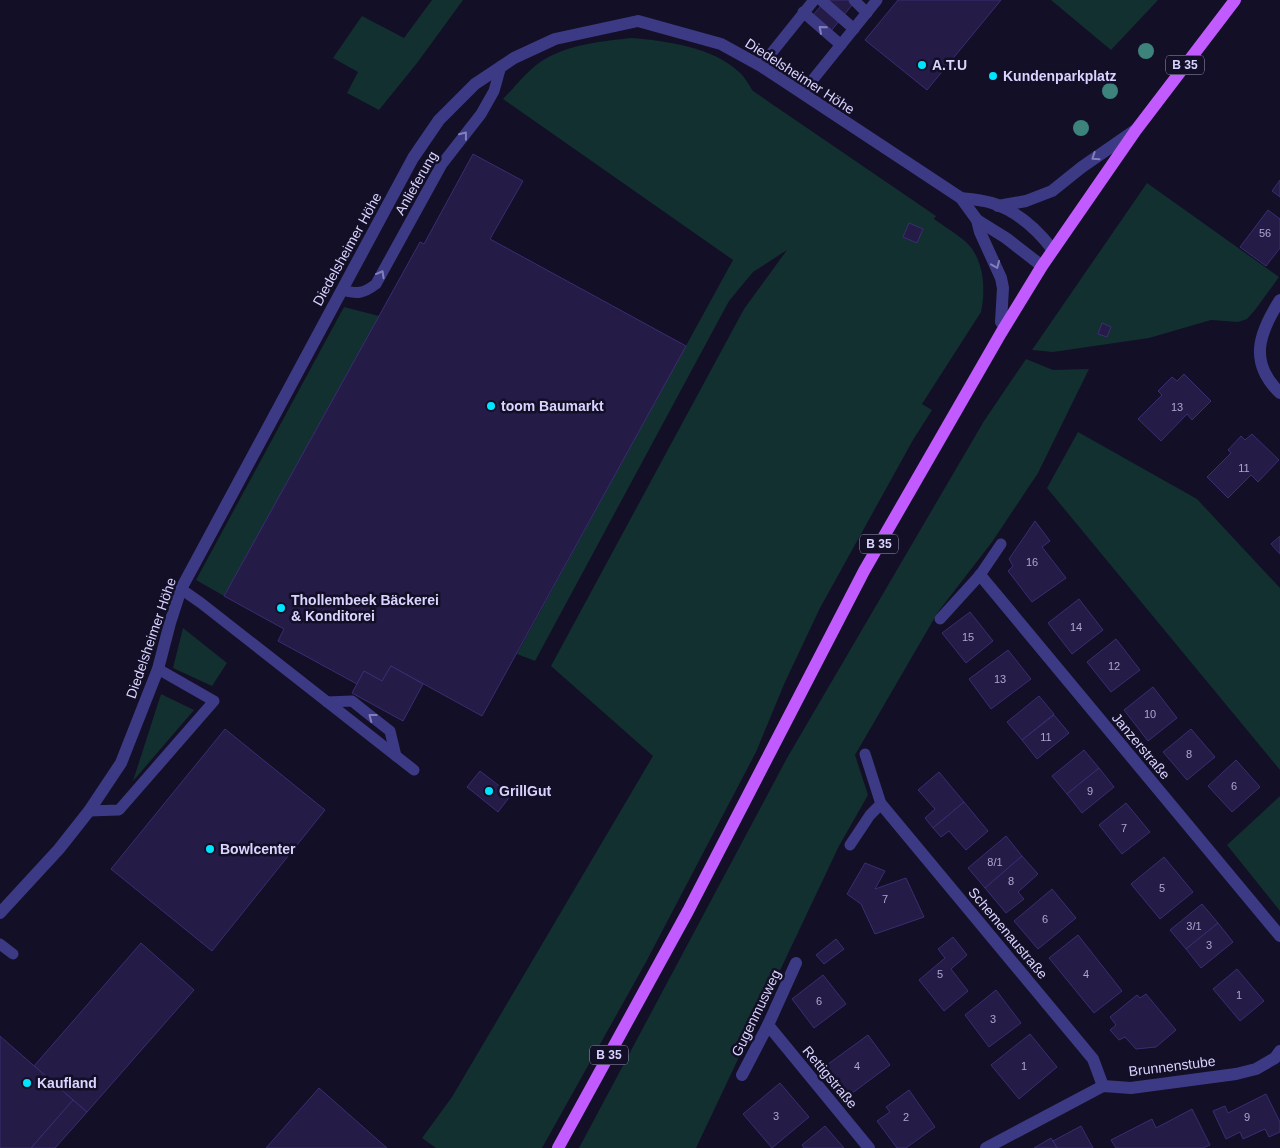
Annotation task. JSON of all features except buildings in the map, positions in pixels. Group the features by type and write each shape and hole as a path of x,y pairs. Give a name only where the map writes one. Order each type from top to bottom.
{"main road":[{"name":"B 35","path":"558,1148 688,911 864,571 1001,328 1136,130 1234,0"}],"street":[{"name":"Diedelsheimer Höhe","path":"0,913 59,849 89,811 121,763 158,669 181,589 414,158 439,120 475,84 514,58 555,39 638,21 721,44 761,66 960,198"},
{"path":"998,206 1026,202 1052,190 1136,130"},
{"path":"960,198 990,202 1026,221 1053,250"},
{"path":"960,198 977,220 1006,238 1042,266"},
{"path":"977,220 980,232 1001,278 1003,288 1001,328"},
{"path":"1280,300 1271,313 1261,334 1260,356 1262,368 1269,382 1280,393"},
{"name":"Janzerstraße","path":"980,575 1280,936"},
{"name":"Schemenaustraße","path":"881,804 1094,1059 1103,1086"},
{"name":"Gugenmusweg","path":"742,1075 768,1025 796,963"},
{"name":"Rettigstraße","path":"768,1025 869,1148"},
{"name":"Brunnenstube","path":"1103,1086 1131,1088 1236,1074 1256,1069 1275,1058 1280,1052"},
{"path":"986,1148 1103,1086"}],"lane":[{"path":"761,66 814,0"},
{"path":"822,0 854,29"},
{"path":"854,0 867,13"},
{"path":"802,93 877,0"},
{"path":"804,12 841,45"},
{"name":"Anlieferung","path":"342,290 353,293 366,292 376,284 442,164 481,114 494,90 501,66"},
{"path":"940,619 980,575 1001,544"},
{"path":"181,589 414,770"},
{"path":"89,811 119,810 214,701 158,669"},
{"path":"327,702 352,701 390,731 396,756"},
{"path":"850,845 870,815 881,804 864,754"},
{"path":"0,944 13,954"}],"green space":[{"path":"432,0 463,0 417,63 379,110 347,93 358,72 333,58 362,16 404,38"},
{"path":"1051,0 1158,0 1111,50"},
{"path":"632,38 674,43 703,51 728,63 741,74 753,91 936,216 934,219 966,242 977,257 982,275 983,303 981,312 922,404 932,410 913,440 820,608 785,682 756,752 646,962 542,1148 436,1148 422,1138 452,1097 653,756 551,666 744,309 787,250 753,272 729,301 535,661 517,654 733,260 503,99 534,67 555,54 587,44"},
{"path":"1147,183 1279,277 1247,319 1238,322 1211,320 1149,338 1053,352 1032,350"},
{"path":"344,307 379,316 224,596 196,580"},
{"path":"1026,359 1053,370 1089,369 1038,473 992,542 938,612 855,755 868,795 839,846 696,1148 579,1148 787,758 984,421"},
{"path":"1078,432 1197,499 1280,588 1280,770 1047,488"},
{"path":"183,628 227,663 212,686 173,668"},
{"path":"161,694 194,710 133,781"},
{"path":"1280,796 1280,911 1227,845"}],"place":[{"name":"A.T.U","path":"922,65"},
{"name":"Kundenparkplatz","path":"993,76"},
{"name":"toom Baumarkt","path":"491,406"},
{"name":"Thollembeek Bäckerei & Konditorei","path":"281,608"},
{"name":"GrillGut","path":"489,791"},
{"name":"Bowlcenter","path":"210,849"},
{"name":"Kaufland","path":"27,1083"}]}
